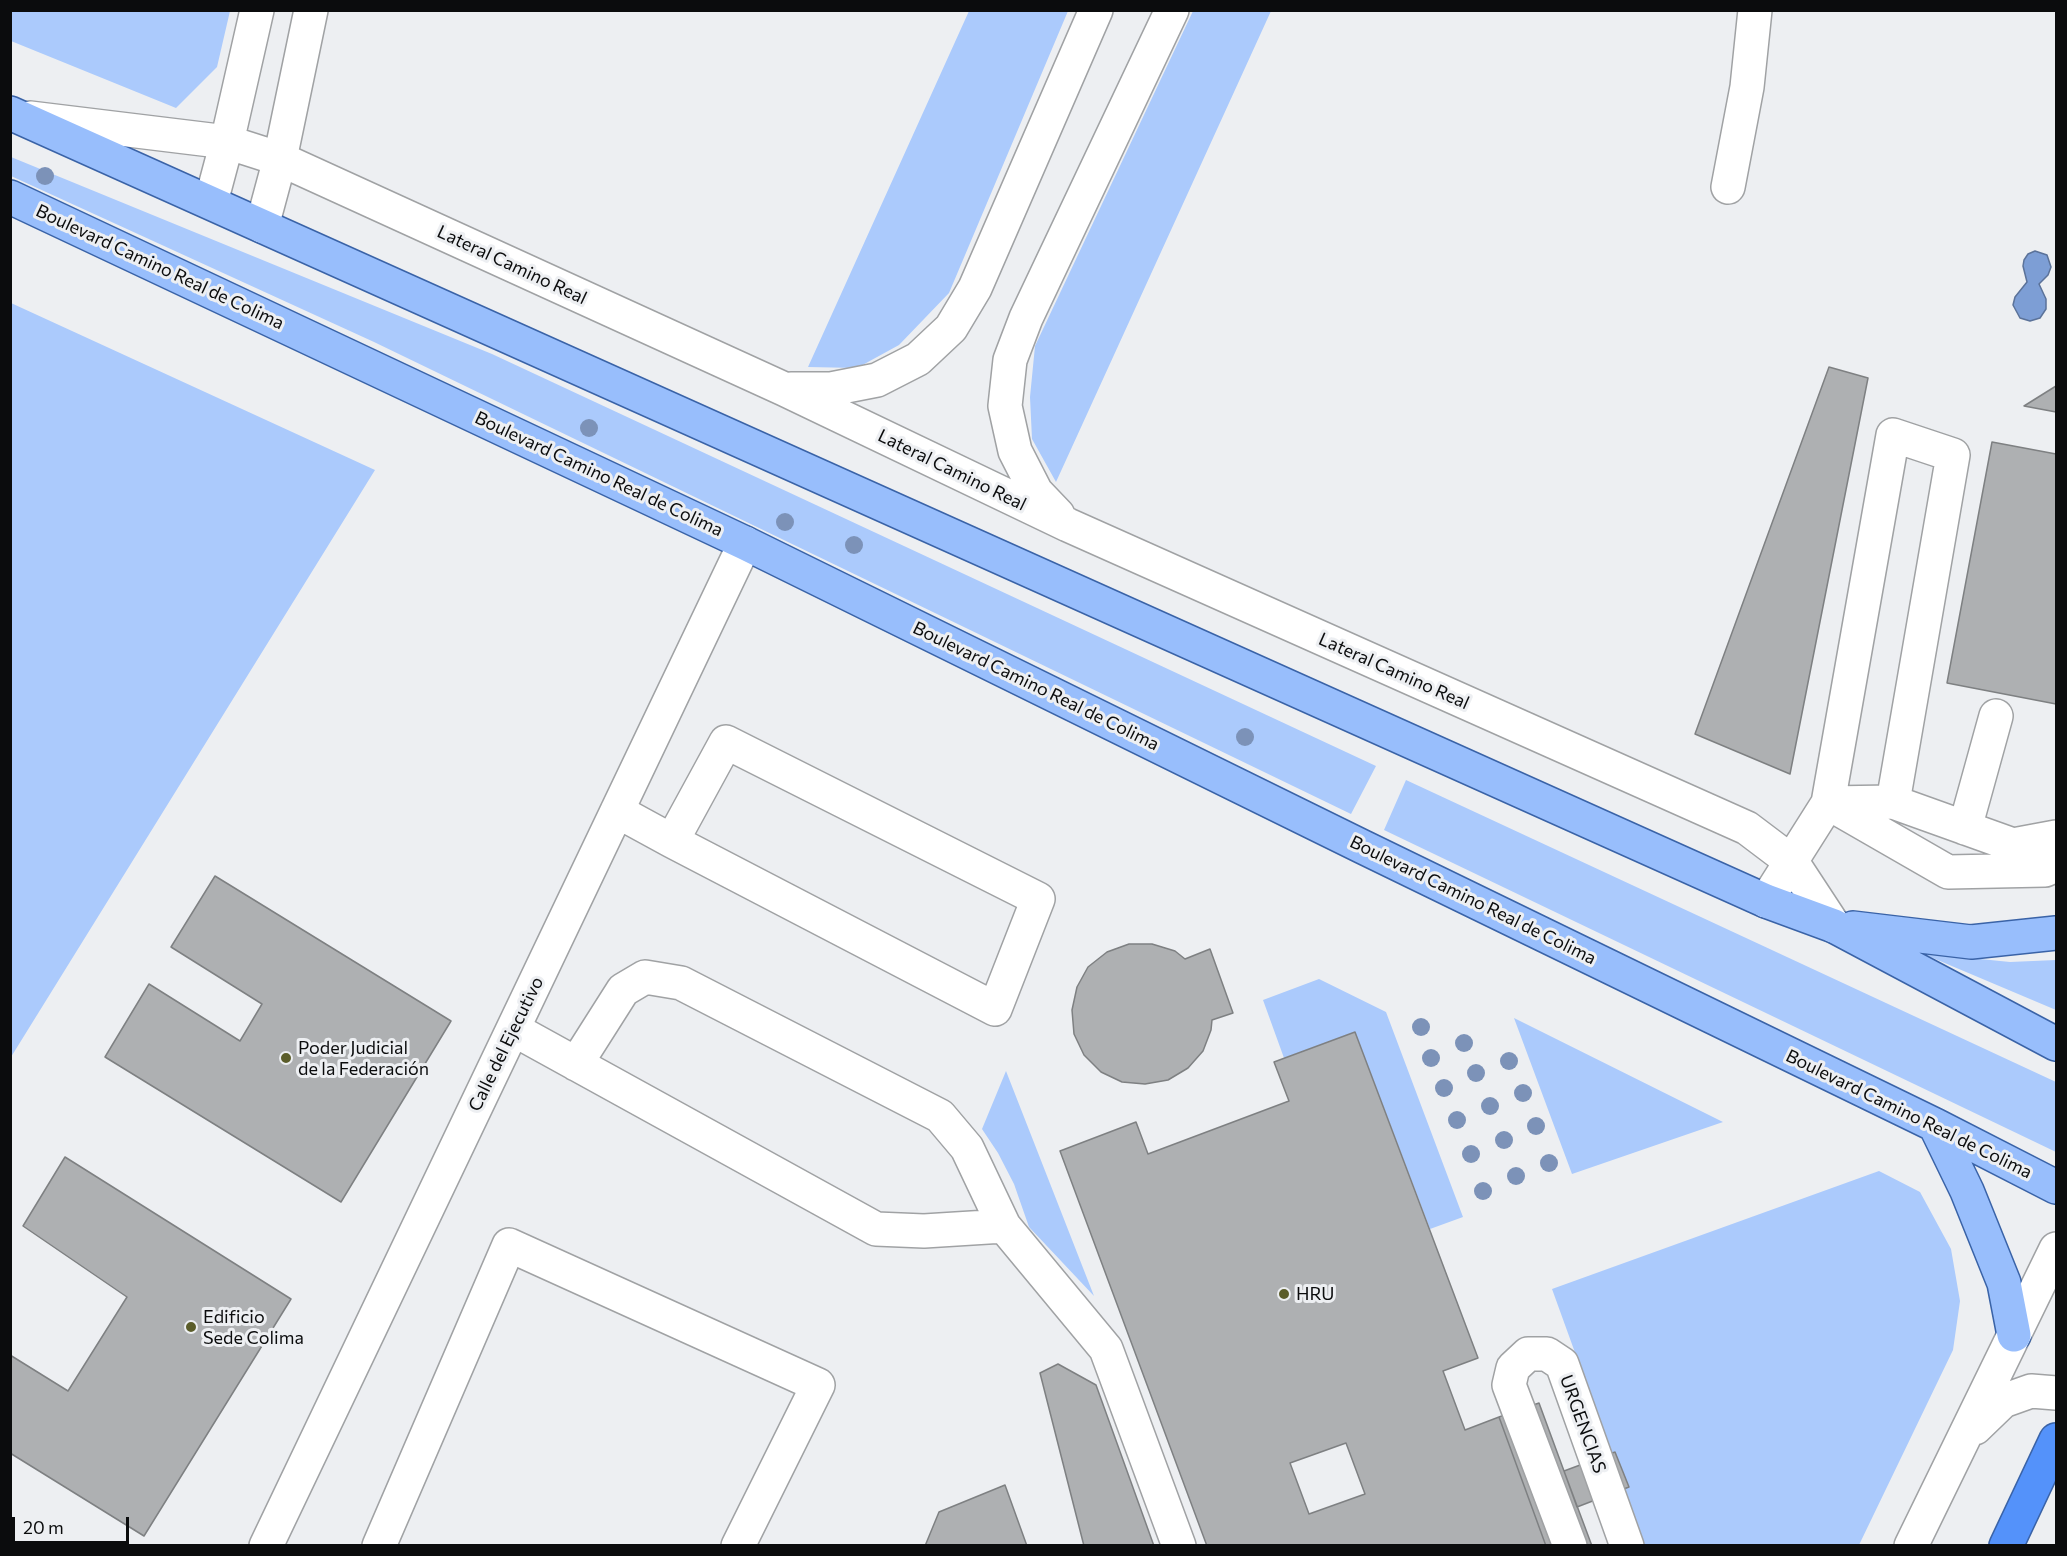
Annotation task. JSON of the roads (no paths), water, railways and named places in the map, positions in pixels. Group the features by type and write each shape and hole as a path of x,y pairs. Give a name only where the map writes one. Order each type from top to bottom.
{"highway":[{"path":"2006,1545 2056,1440"}],"main road":[{"path":"15,115 1766,901 1834,926 2056,1044"},
{"name":"Boulevard Camino Real de Colima","path":"10,197 746,543 1935,1125 2056,1187"},
{"path":"10,222 105,240"},
{"path":"1834,926 1971,942 2056,933"},
{"path":"1935,1125 1967,1191 2004,1283 2014,1335"}],"street":[{"path":"211,202 227,142 256,10"},
{"path":"262,225 279,159 311,10"},
{"path":"784,389 831,389 877,380 918,359 951,328 975,288 1096,10"},
{"path":"1068,525 1036,492 1015,451 1005,406 1010,360 1026,318 1172,10"},
{"path":"1728,187 1747,87 1755,10"},
{"name":"Lateral Camino Real","path":"15,115 227,142 279,159 784,389 1068,525 1747,828 1792,862 1834,926"},
{"path":"1766,901 1828,803 1893,435 1953,455 1893,802"},
{"name":"Calle del Ejecutivo","path":"266,1545 746,543"},
{"path":"1965,828 1996,716"},
{"path":"617,811 672,841 996,1009 1038,899 726,742 672,841"},
{"path":"1828,803 1893,802 2013,845 2056,837"},
{"path":"1828,803 1948,872 2045,870 2056,865"},
{"path":"576,1064 624,990 645,977 681,983 940,1116 966,1148 1004,1226 1106,1349 1179,1545"},
{"path":"513,1029 876,1229 924,1231 1004,1226"},
{"path":"379,1545 509,1245 818,1384 738,1545"},
{"path":"1911,1545 2056,1249"},
{"name":"URGENCIAS","path":"1570,1545 1509,1385 1513,1368 1528,1354 1547,1354 1562,1364 1627,1545"},
{"path":"1959,1444 2003,1401 2031,1391 2056,1394"}],"place":[{"name":"Poder Judicial de la Federación","path":"286,1058"},
{"name":"HRU","path":"1284,1294"},
{"name":"Edificio Sede Colima","path":"191,1327"}]}
